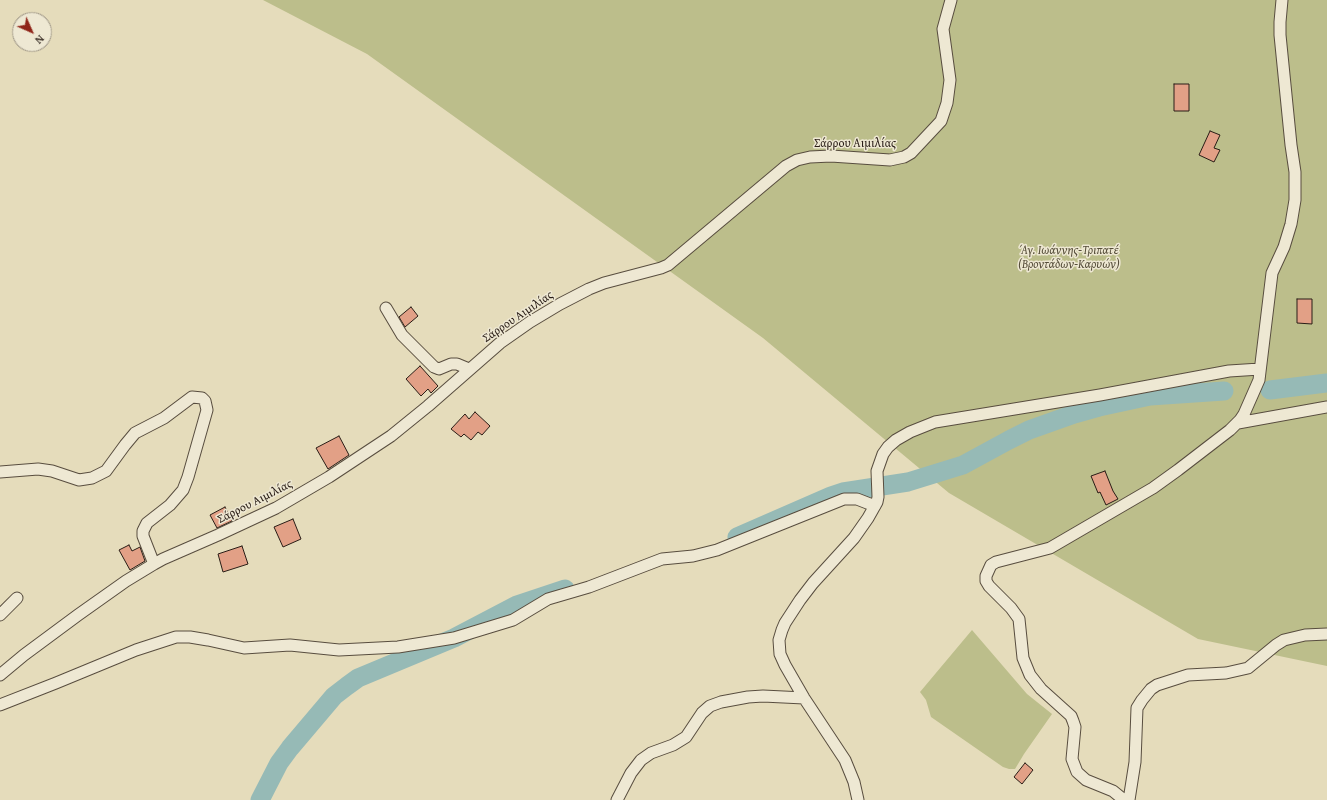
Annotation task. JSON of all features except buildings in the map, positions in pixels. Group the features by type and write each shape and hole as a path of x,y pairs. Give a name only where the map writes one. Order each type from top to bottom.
{"street":[{"name":"Σάρρου Αιμιλίας","path":"0,675 24,655 126,581 163,559 276,508 329,477 391,436 500,343 530,322 576,295 604,283 645,273 668,265 778,171 797,160 820,156 890,160 904,157 911,153 941,121 948,103 950,80 943,29 951,0"},
{"path":"1124,800 1113,791 1086,780 1077,772 1072,758 1075,727 1074,721 1071,716 1041,689 1030,675 1024,658 1019,619 1011,608 989,586 986,581 986,576 991,565 996,562 1050,548 1153,488 1178,470 1241,418 1259,380 1272,273 1284,247 1291,224 1295,200 1295,172 1280,35 1282,0"},
{"path":"386,308 402,335 434,367 439,369 450,364 457,364 470,369"},
{"path":"858,800 854,782 845,760 804,698 785,665 780,654 779,647 782,630 806,592 854,538 877,502 877,471 879,463 883,454 892,444 910,432 935,422 1100,395 1229,371 1260,368"},
{"path":"0,472 38,469 52,471 79,480 92,478 106,470 124,444 135,433 164,418 192,397 202,398 205,400 207,410 183,490 170,505 147,523 143,531 143,536 154,564"},
{"path":"1241,418 1327,407"},
{"path":"0,705 136,650 176,637 190,637 244,648 290,645 339,650 398,647 454,638 513,620 548,598 589,587 662,559 693,556 717,550 844,500 857,499 877,502"},
{"path":"0,615 17,598"},
{"path":"1129,800 1135,762 1137,708 1151,689 1158,685 1188,675 1226,673 1248,668 1284,640 1305,635 1327,634"},
{"path":"617,800 631,773 641,760 652,752 673,745 686,737 705,709 710,706 721,702 748,697 763,696 804,698"}],"green space":[{"name":"Άγ. Ιωάννης-Τριπατέ (Βροντάδων-Καρυών)","path":"263,0 1327,0 1327,666 1198,639 949,493 763,338 367,54"},
{"path":"972,630 1027,694 1052,714 1015,769 1003,767 931,717 926,700 920,692"}],"waterway":[{"path":"1270,390 1327,383"},
{"path":"737,537 843,492 908,482 963,465 1029,430 1074,414 1150,396 1224,391"},
{"path":"260,800 279,763 290,748 334,696 358,678 454,638 517,605 565,589"}]}
